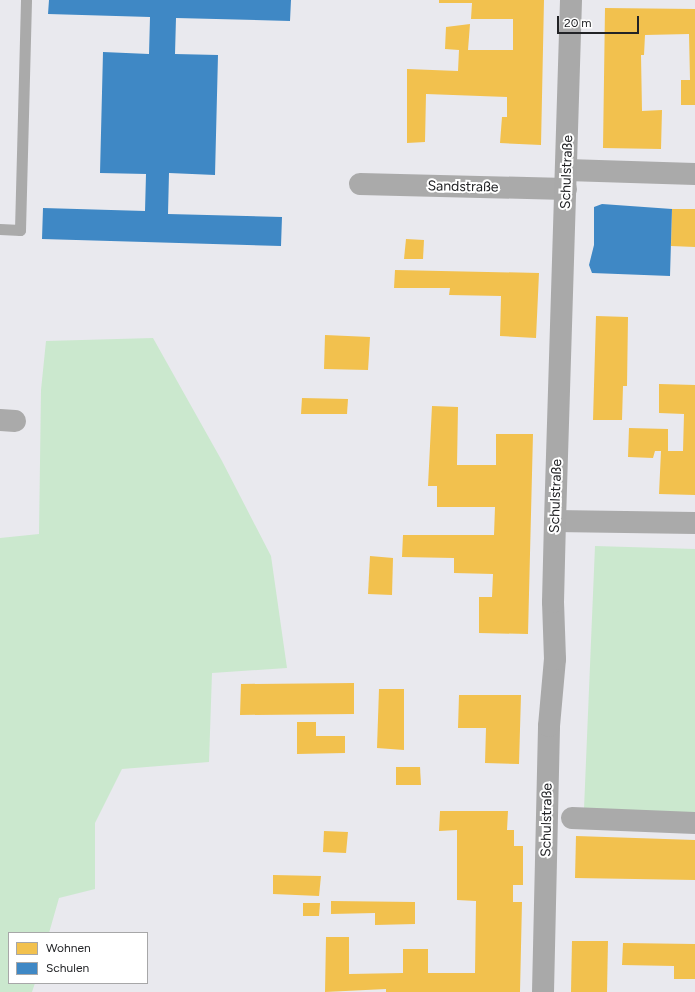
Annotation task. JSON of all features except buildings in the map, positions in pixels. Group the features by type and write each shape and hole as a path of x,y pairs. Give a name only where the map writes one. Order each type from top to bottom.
{"street":[{"name":"Schulstraße","path":"543,992 549,726 556,659 553,602 567,180 571,0"},
{"name":"Sandstraße","path":"360,184 567,180 695,174"},
{"path":"555,520 695,523"},
{"path":"572,818 695,823"}],"lane":[{"path":"0,229 20,230 26,0"},
{"path":"548,818 572,818"}],"green space":[{"path":"153,338 222,461 271,556 287,668 212,673 209,762 122,769 95,823 95,889 59,898 49,932 8,932 8,984 35,984 32,992 0,992 0,538 39,534 41,390 46,341"},
{"path":"595,546 695,549 695,813 584,809"}]}
